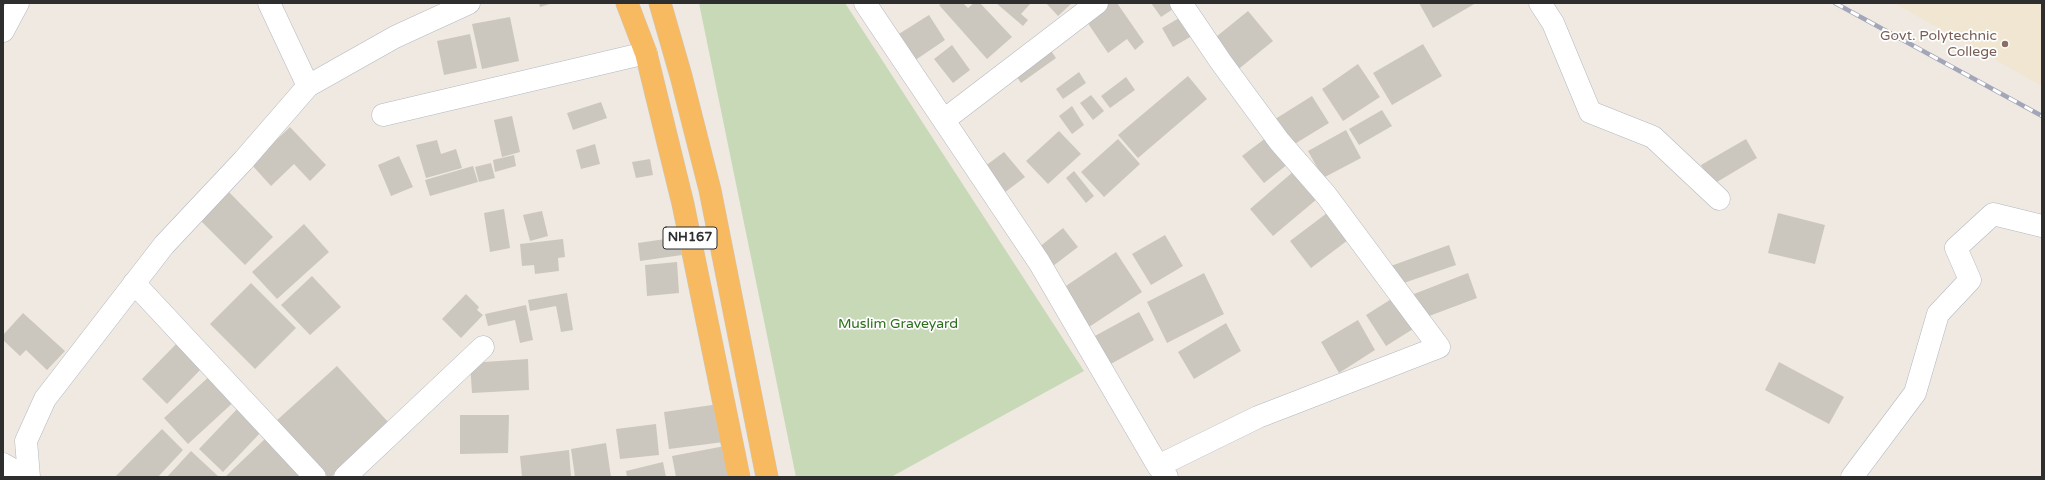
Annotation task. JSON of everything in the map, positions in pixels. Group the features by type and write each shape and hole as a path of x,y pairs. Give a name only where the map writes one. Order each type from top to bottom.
{"highway":[{"name":"NH167","path":"627,3 646,53 683,204 739,477"},
{"name":"NH167","path":"660,3 681,76 710,190 767,477"}],"street":[{"path":"3,31 18,3"},
{"path":"268,3 308,86"},
{"path":"27,477 26,441 45,398 164,245 243,161 308,86 395,37 469,3"},
{"path":"865,3 1039,262 1163,472 1258,417 1439,347 1326,195 1279,141 1221,62 1181,3"},
{"path":"944,120 1097,3"},
{"path":"1540,3 1553,23 1590,112 1653,137 1719,199"},
{"path":"383,115 646,53"},
{"path":"1852,477 1915,393 1938,314 1970,280 1956,248 1992,214 2042,226"},
{"path":"134,283 315,477"},
{"path":"345,477 483,347"},
{"path":"3,464 27,477"}],"shaded area":[{"name":"Govt. Polytechnic College","path":"1894,3 2042,3 2042,86"}],"green space":[{"name":"Muslim Graveyard","path":"699,3 845,3 1084,371 891,477 796,477"}],"building":[{"path":"539,3 553,3 540,7"},
{"path":"942,3 963,3 968,8 974,3 980,3 1012,37 987,59 939,5"},
{"path":"996,3 1031,3 1021,14 1028,20 1023,26"},
{"path":"1046,3 1072,3 1058,16"},
{"path":"1108,3 1117,3 1144,42 1135,50 1127,39 1108,53 1085,19"},
{"path":"1151,3 1178,3 1179,5 1161,17"},
{"path":"1419,3 1476,3 1433,28"},
{"path":"1248,11 1273,41 1235,72 1211,41"},
{"path":"1186,14 1197,33 1173,47 1162,28"},
{"path":"929,15 945,40 911,63 894,37"},
{"path":"510,17 519,61 482,69 472,24"},
{"path":"470,34 477,68 444,75 437,41"},
{"path":"1423,44 1442,76 1392,105 1373,73"},
{"path":"952,45 970,70 953,83 934,59"},
{"path":"1047,45 1056,58 1021,83 1012,70"},
{"path":"1358,64 1380,97 1343,121 1322,89"},
{"path":"1079,72 1086,83 1063,99 1056,89"},
{"path":"1188,76 1207,99 1138,158 1118,135"},
{"path":"1126,77 1135,90 1110,108 1101,96"},
{"path":"1091,95 1104,111 1093,120 1080,103"},
{"path":"1312,96 1329,123 1288,148 1272,121"},
{"path":"601,102 607,118 573,130 567,113"},
{"path":"1072,106 1084,125 1072,134 1059,116"},
{"path":"1382,110 1392,126 1359,145 1349,129"},
{"path":"512,116 520,152 502,157 494,120"},
{"path":"290,127 326,165 310,181 294,164 271,186 251,164"},
{"path":"1346,130 1361,158 1323,178 1308,151"},
{"path":"1059,131 1081,154 1048,184 1026,161"},
{"path":"1267,137 1288,164 1264,183 1242,156"},
{"path":"1118,139 1140,164 1104,197 1081,172"},
{"path":"1746,139 1757,158 1712,185 1701,165"},
{"path":"437,140 441,154 456,149 462,168 426,178 416,145"},
{"path":"595,144 600,164 581,169 576,150"},
{"path":"1004,152 1025,177 1004,193 984,167"},
{"path":"514,155 516,166 495,172 493,160"},
{"path":"399,156 413,187 391,196 378,165"},
{"path":"650,159 653,175 636,178 632,162"},
{"path":"491,163 495,178 479,182 475,167"},
{"path":"473,166 478,182 430,196 425,180"},
{"path":"1074,171 1094,196 1086,203 1066,178"},
{"path":"1294,171 1317,199 1273,236 1250,209"},
{"path":"229,192 273,237 245,265 200,220"},
{"path":"504,209 510,248 490,252 484,213"},
{"path":"1331,210 1352,237 1311,268 1290,241"},
{"path":"542,211 548,236 530,241 523,215"},
{"path":"1778,213 1825,225 1815,264 1768,253"},
{"path":"304,224 329,252 277,299 252,272"},
{"path":"1063,228 1078,247 1053,266 1038,248"},
{"path":"1165,235 1183,266 1151,285 1132,254"},
{"path":"679,237 682,255 640,261 638,243"},
{"path":"563,239 565,257 558,258 559,271 535,274 534,265 522,266 520,244"},
{"path":"1449,245 1456,265 1395,286 1388,267"},
{"path":"1116,252 1142,292 1089,327 1063,288"},
{"path":"677,262 679,293 647,296 645,265"},
{"path":"1204,273 1224,314 1167,343 1147,302"},
{"path":"1468,273 1477,298 1424,318 1414,294"},
{"path":"312,276 341,307 310,335 281,305"},
{"path":"251,283 296,328 255,369 210,324"},
{"path":"567,293 573,330 561,332 556,306 530,311 528,300"},
{"path":"466,294 479,307 477,310 483,315 461,338 442,319"},
{"path":"1393,298 1413,329 1386,346 1366,315"},
{"path":"526,305 533,340 520,343 515,320 488,326 485,314"},
{"path":"1139,312 1154,340 1109,365 1093,337"},
{"path":"23,313 65,351 47,370 26,350 20,356 3,340 3,335"},
{"path":"1358,320 1375,350 1339,373 1321,342"},
{"path":"1226,323 1241,351 1194,379 1178,352"},
{"path":"178,342 203,367 167,404 142,379"},
{"path":"528,359 529,390 472,393 470,363"},
{"path":"1779,362 1844,397 1829,424 1765,390"},
{"path":"337,366 389,423 331,477 328,477 276,421"},
{"path":"213,373 237,399 188,444 164,418"},
{"path":"719,404 724,442 669,449 664,412"},
{"path":"239,407 263,430 223,472 199,449"},
{"path":"460,415 509,415 508,453 460,454"},
{"path":"656,424 659,455 620,459 616,429"},
{"path":"162,429 183,450 158,477 115,477"},
{"path":"268,436 306,477 225,477"},
{"path":"606,443 611,477 575,477 571,449"},
{"path":"725,446 730,477 676,477 672,456"},
{"path":"569,450 571,477 522,477 520,456"},
{"path":"191,451 219,477 167,477"},
{"path":"663,462 666,477 627,477 626,471"}],"railway":[{"path":"1835,3 2042,116"}],"place":[{"name":"Govt. Polytechnic College","path":"2005,44"}]}
